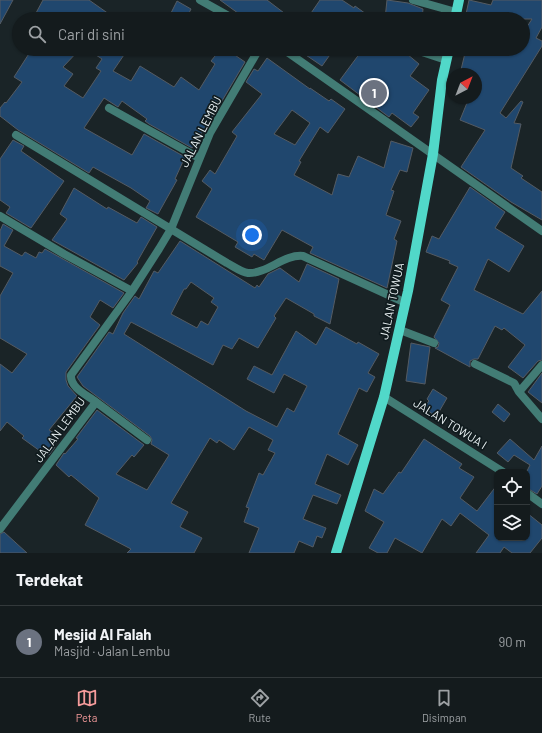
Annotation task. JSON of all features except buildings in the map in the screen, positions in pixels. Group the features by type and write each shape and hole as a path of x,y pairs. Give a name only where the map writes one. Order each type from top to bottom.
{"main road":[{"path":"457,12 459,0"},
{"name":"JALAN TOWUA","path":"336,553 384,397 400,330 433,154 442,80 447,56"}],"street":[{"path":"200,0 221,12"},
{"path":"413,0 445,12"},
{"name":"JALAN LEMBU","path":"0,529 96,402 74,386 71,380 71,375 132,291 171,229 210,133 255,56"},
{"path":"293,56 542,231"},
{"path":"434,56 446,60"},
{"path":"109,108 199,158"},
{"path":"16,135 246,273 256,272 294,257 303,256 406,303"},
{"path":"0,216 64,254 132,291"},
{"path":"400,330 434,343"},
{"path":"475,364 514,383 519,392 542,419"},
{"path":"519,392 542,365"},
{"name":"JALAN TOWUA I","path":"384,397 498,469"},
{"path":"96,402 147,440"},
{"path":"530,494 542,504"}],"place":[{"name":"Mesjid Al Falah","path":"374,93"}]}
